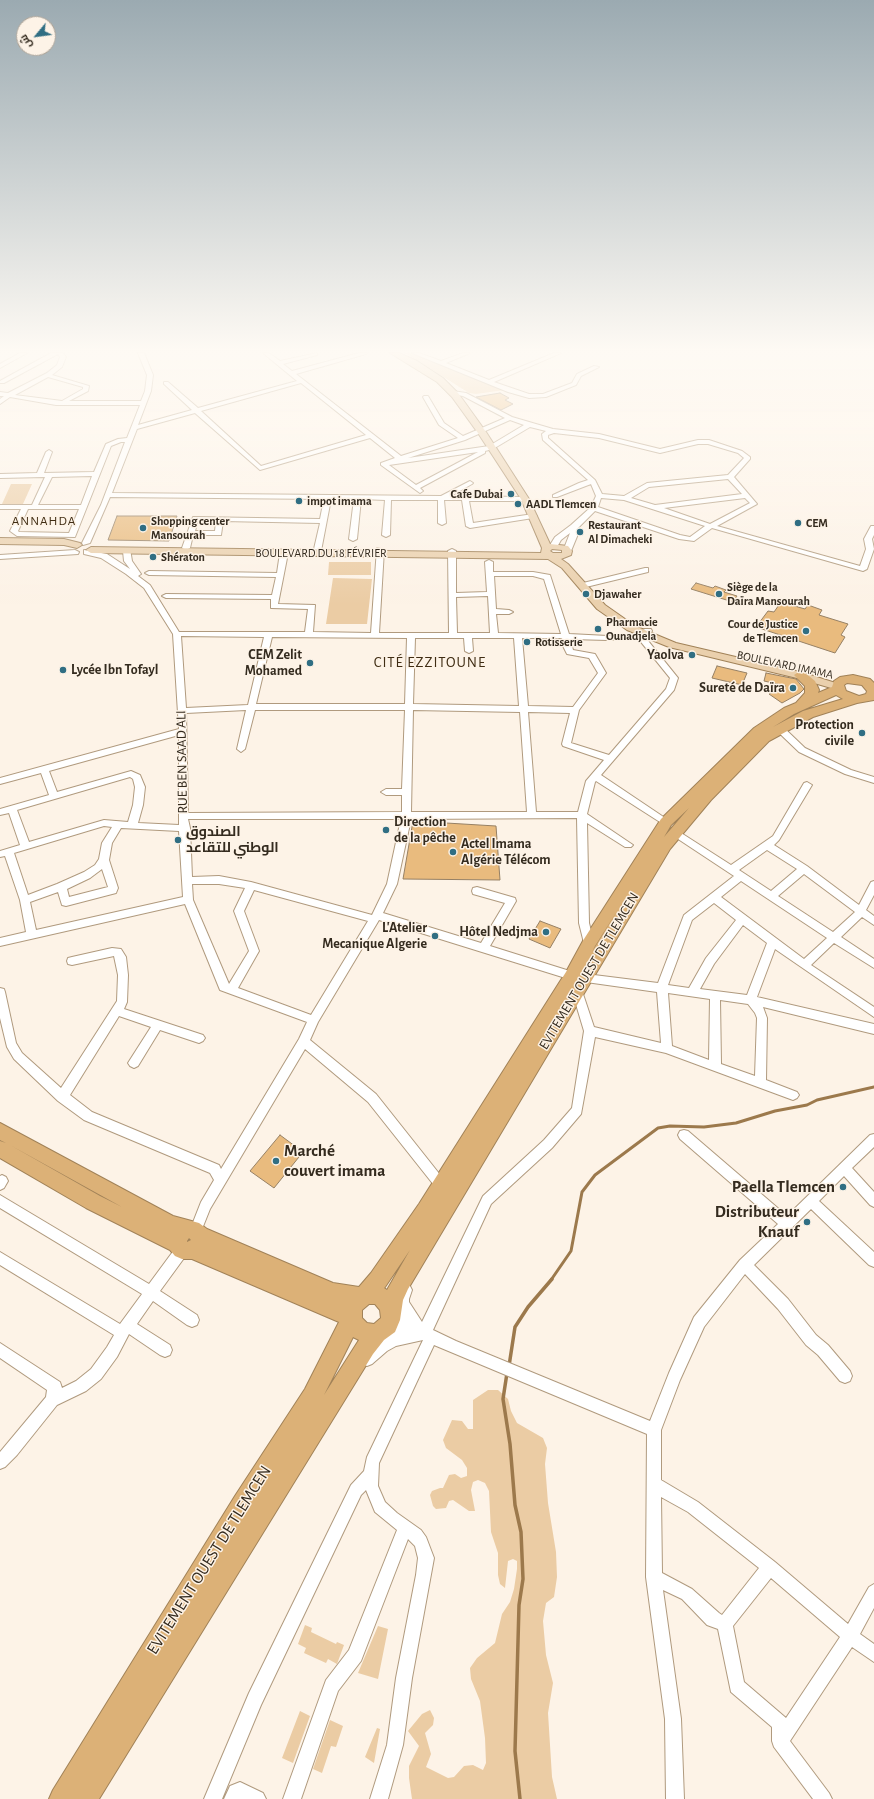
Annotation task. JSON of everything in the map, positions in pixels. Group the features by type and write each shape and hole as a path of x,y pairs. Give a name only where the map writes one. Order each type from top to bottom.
{"highway":[{"path":"800,675 811,684 813,690 811,695 802,704"},
{"path":"866,682 870,693 845,696 846,684 866,682"},
{"name":"EVITEMENT OUEST DE TLEMCEN","path":"84,1799 361,1354 389,1322 398,1287 578,981 589,943 671,827 758,730 802,704 846,684"},
{"name":"EVITEMENT OUEST DE TLEMCEN","path":"62,1799 243,1504 312,1396 352,1317 354,1305 381,1275 426,1210 441,1185 578,981 634,895 671,827 706,797 764,738 779,728 808,714 870,693"},
{"path":"0,1131 168,1222 189,1240 332,1310 352,1317 356,1327 364,1332 380,1332"},
{"path":"0,1149 93,1202 189,1240 332,1292 363,1296 379,1295 386,1300 391,1310"}],"main road":[{"name":"BOULEVARD IMAMA","path":"485,437 525,499 535,520 556,550 601,607 633,627 673,645 800,675 846,684"},
{"path":"0,541 64,542 83,548"},
{"path":"0,545 83,548"},
{"name":"BOULEVARD DU 18 FÉVRIER","path":"83,548 318,549 380,552"},
{"name":"BOULEVARD DU 18 FÉVRIER","path":"83,548 127,551 284,553 453,553 556,550"},
{"name":"BOULEVARD IMAMA","path":"556,550 586,584 611,609 633,627"},
{"name":"BOULEVARD IMAMA","path":"646,633 846,684"}],"street":[{"path":"0,558 83,548 108,495 130,437"},
{"path":"225,437 260,468 368,437"},
{"path":"372,437 400,459"},
{"path":"383,464 469,437"},
{"path":"416,487 509,437"},
{"path":"545,437 545,439 593,481 599,496 594,508 574,527 567,531 556,550"},
{"path":"603,437 660,451 698,442 709,442 740,452 748,458 730,477 647,485 625,498"},
{"path":"25,507 14,531 17,534 72,535 108,445 120,440 129,440"},
{"path":"383,464 491,448"},
{"path":"39,476 49,452"},
{"path":"383,464 432,499"},
{"path":"0,476 96,474"},
{"path":"34,507 49,476"},
{"path":"594,508 679,537 691,539 711,526 754,504 730,477"},
{"path":"555,496 593,481"},
{"path":"441,499 470,483"},
{"path":"108,495 388,499 525,499"},
{"path":"599,496 625,498 711,526 863,569 872,550 868,539 874,528"},
{"path":"653,507 746,496"},
{"path":"318,549 328,498"},
{"path":"353,539 358,498"},
{"path":"386,536 388,499"},
{"path":"441,499 442,523"},
{"path":"465,499 470,526 535,520"},
{"path":"0,507 83,507"},
{"path":"186,548 195,518 323,521"},
{"path":"191,533 218,533 220,519"},
{"path":"556,550 574,534 574,527"},
{"name":"RUE BEN SAAD ALI","path":"83,548 104,556 130,572 147,587 177,634 184,730 183,816 185,828 188,900 224,987 231,990"},
{"path":"127,551 128,561 147,587"},
{"path":"375,636 380,552"},
{"path":"284,553 274,606 312,607 309,634"},
{"path":"453,553 453,636"},
{"path":"489,562 494,635"},
{"path":"586,584 645,570"},
{"path":"149,573 279,575"},
{"path":"490,574 533,574 547,577 570,652 592,656 602,673 576,710 566,744 611,759"},
{"path":"452,595 491,594"},
{"path":"166,596 275,597"},
{"path":"493,611 509,612"},
{"path":"621,638 633,627"},
{"path":"177,634 309,634 375,636 518,635 621,638 646,633 644,639 645,642 674,678 670,690 591,782 582,816 584,923 589,943"},
{"path":"241,749 269,634"},
{"path":"518,635 532,815"},
{"path":"0,1350 54,1393 68,1392 81,1386 96,1374 112,1352 124,1329 152,1293 189,1240 205,1206 304,1041 313,1020 376,917 392,884 406,815 412,636"},
{"path":"468,636 469,651"},
{"path":"182,710 251,707 409,707 576,710"},
{"path":"779,728 802,750 848,772 874,780"},
{"path":"0,781 184,730"},
{"path":"44,768 54,796"},
{"path":"0,812 126,775 134,775 138,779 140,792 132,826"},
{"path":"596,776 732,870 874,964"},
{"path":"732,870 776,838 807,785"},
{"path":"386,792 406,792"},
{"path":"12,808 26,847"},
{"path":"183,816 582,816 628,846"},
{"path":"32,935 25,900 5,853 104,823 132,826 185,828"},
{"path":"61,887 66,902 112,890 113,888 104,860 107,843 118,824"},
{"path":"767,845 804,869 874,922"},
{"path":"25,900 61,887 87,875 104,860"},
{"path":"772,896 804,869"},
{"path":"667,1049 662,987 688,918 741,876"},
{"path":"188,881 219,880 251,886 376,917 484,947 578,981 662,987 752,1000 874,1029"},
{"path":"804,965 860,912 874,885"},
{"path":"251,886 239,911 254,951 231,990 313,1020"},
{"path":"477,891 511,901 484,947"},
{"path":"714,897 804,965 874,1013"},
{"path":"0,942 188,900"},
{"path":"693,991 710,962 742,919"},
{"path":"752,1000 773,942"},
{"path":"62,1096 122,1002 123,975 121,957 117,952 72,962"},
{"path":"380,1799 394,1745 404,1678 426,1558 421,1542 380,1507 371,1486 372,1462 427,1335 432,1319 487,1200 548,1144 577,1110 590,1031 578,981"},
{"path":"0,992 11,1044 18,1056 62,1096 88,1116 215,1169 220,1181"},
{"path":"715,995 716,1067"},
{"path":"752,1000 760,1011 762,1018 760,1083"},
{"path":"117,1011 199,1038"},
{"path":"134,1063 158,1024"},
{"path":"590,1031 667,1049 794,1095"},
{"path":"304,1041 372,1098 441,1185"},
{"path":"684,1135 787,1224"},
{"path":"674,1799 673,1719 654,1577 654,1430 674,1378 699,1322 745,1264 874,1139"},
{"path":"844,1168 874,1201"},
{"path":"0,1201 152,1293 192,1320"},
{"path":"811,1201 874,1261"},
{"path":"419,1253 418,1268 405,1290 402,1299 407,1311 427,1335"},
{"path":"0,1258 124,1329 165,1350"},
{"path":"745,1264 783,1304 811,1340 823,1350 845,1376"},
{"path":"391,1310 409,1325 450,1346 654,1430"},
{"path":"380,1332 401,1329 427,1335"},
{"path":"306,1442 316,1437 370,1356 393,1340 413,1334 427,1335"},
{"path":"1,1459 54,1393"},
{"path":"213,1799 254,1699 356,1490 371,1474"},
{"path":"654,1484 693,1507 770,1567 850,1636 874,1654"},
{"path":"292,1799 332,1686 355,1655 406,1528"},
{"path":"770,1567 725,1624 737,1686 780,1722 780,1741 823,1799"},
{"path":"654,1577 687,1594 713,1618 725,1624"},
{"path":"780,1741 850,1636 874,1592"},
{"path":"233,1799 236,1792 240,1790 257,1799"}],"shaded area":[{"path":"11,484 32,484 23,504 2,504"},
{"path":"329,562 371,562 371,575 328,575"},
{"path":"333,578 372,579 367,624 326,624"},
{"path":"488,1390 498,1390 508,1399 511,1411 517,1423 543,1438 547,1448 545,1464 548,1503 556,1552 557,1577 554,1597 546,1603 543,1621 546,1655 553,1683 548,1713 552,1777 557,1799 412,1799 409,1766 419,1746 408,1731 422,1714 430,1710 434,1718 433,1725 425,1733 431,1754 426,1767 448,1778 454,1777 464,1766 473,1765 483,1770 486,1763 485,1738 480,1701 471,1679 470,1668 477,1658 495,1643 502,1614 510,1602 514,1589 517,1561 513,1559 508,1561 505,1588 500,1584 498,1575 498,1553 491,1532 489,1491 485,1483 478,1480 473,1482 471,1490 475,1511 469,1511 453,1500 449,1501 446,1508 436,1509 433,1506 430,1495 432,1491 443,1488 449,1475 455,1474 461,1478 467,1476 467,1468 462,1460 446,1448 443,1440 452,1420 462,1421 468,1429 473,1429 473,1400"},
{"path":"305,1625 312,1628 311,1632 336,1644 337,1642 344,1645 337,1664 328,1659 326,1663 304,1653 306,1648 298,1644"},
{"path":"378,1626 388,1629 378,1679 358,1673"},
{"path":"300,1711 310,1716 293,1763 282,1758"},
{"path":"330,1720 343,1726 336,1747 331,1746 322,1773 313,1769"},
{"path":"377,1728 380,1729 374,1763 365,1757"}],"building":[{"name":"Shopping center Mansourah","path":"117,516 177,516 169,541 108,540"},
{"name":"Siège de la Daïra Mansourah","path":"696,583 713,588 715,586 726,590 724,592 737,596 733,602 691,589"},
{"name":"Cour de Justice de Tlemcen","path":"781,602 805,609 808,605 822,610 819,615 848,624 841,635 845,637 835,653 756,627 768,611 774,612"},
{"path":"717,666 747,673 742,685 712,678"},
{"name":"Sureté de Daïra","path":"766,673 796,679 804,689 800,693 782,703 769,694 786,686 764,681"},
{"name":"Actel Imama Algérie Télécom","path":"413,821 496,826 500,880 403,879"},
{"name":"Hôtel Nedjma","path":"540,921 561,929 550,948 529,939"},
{"name":"Marché couvert imama","path":"280,1135 303,1152 274,1188 250,1171"}],"waterway":[{"path":"551,1280 571,1251 582,1192 595,1175 658,1128 670,1126 704,1127 736,1123 775,1111 807,1105 817,1100 874,1087"},
{"path":"509,1366 515,1327 528,1307 552,1279"},
{"path":"507,1373 503,1399 510,1444 515,1505 521,1532 523,1579 519,1605 515,1751 520,1799"}],"place":[{"name":"Cafe Dubai","path":"511,494"},
{"name":"impot imama","path":"299,501"},
{"name":"AADL Tlemcen","path":"518,504"},
{"name":"CEM","path":"798,523"},
{"name":"Shopping center Mansourah","path":"143,528"},
{"name":"Restaurant Al Dimacheki","path":"580,532"},
{"name":"Shératon","path":"153,557"},
{"name":"Djawaher","path":"586,594"},
{"name":"Siège de la Daïra Mansourah","path":"719,594"},
{"name":"Pharmacie Ounadjela","path":"598,629"},
{"name":"Cour de Justice de Tlemcen","path":"806,631"},
{"name":"Rotisserie","path":"527,642"},
{"name":"Yaolva","path":"692,655"},
{"name":"CEM Zelit Mohamed","path":"310,663"},
{"name":"Lycée Ibn Tofayl","path":"63,670"},
{"name":"Sureté de Daïra","path":"793,688"},
{"name":"Protection civile","path":"862,733"},
{"name":"Direction de la pêche","path":"386,830"},
{"name":"الصندوق الوطني للتقاعد","path":"178,840"},
{"name":"Actel Imama Algérie Télécom","path":"453,852"},
{"name":"Hôtel Nedjma","path":"546,932"},
{"name":"L'Atelier Mecanique Algerie","path":"435,936"},
{"name":"Marché couvert imama","path":"276,1161"},
{"name":"Paella Tlemcen","path":"843,1187"},
{"name":"Distributeur Knauf","path":"807,1222"}],"district":[{"name":"ANNAHDA","path":"44,521"},
{"name":"CITÉ EZZITOUNE","path":"430,662"}]}
